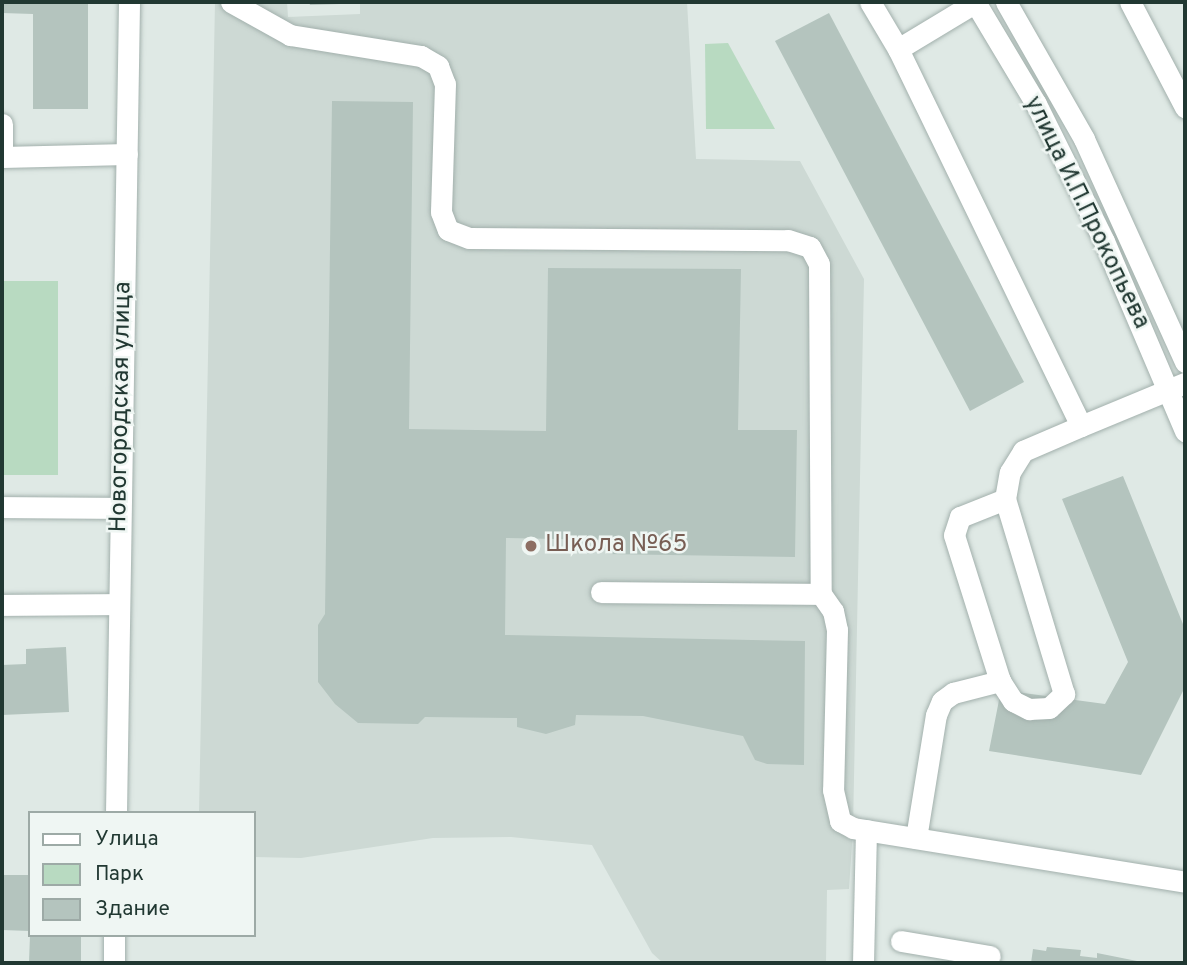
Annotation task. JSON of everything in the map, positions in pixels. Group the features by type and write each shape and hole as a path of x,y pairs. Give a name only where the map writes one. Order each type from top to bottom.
{"street":[{"name":"Новогородская улица","path":"116,811 129,2"},
{"path":"231,2 290,35 421,56 438,66 444,84 441,212 448,230 469,238 788,240 810,247 819,264 821,594 833,611 837,630 834,810 839,821 866,830 1185,882"},
{"path":"870,2 898,49 1082,426"},
{"path":"898,49 975,2"},
{"name":"улица И.П.Прокопьева","path":"975,2 1048,129 1177,386 1185,431"},
{"name":"улица И.П.Прокопьева","path":"1006,2 1084,139 1185,362"},
{"path":"1129,2 1185,107"},
{"path":"2,124 2,157 127,154"},
{"path":"1004,499 960,517 954,535 1000,681 1013,701 1029,709 1049,708 1064,694 1004,499 1010,472 1023,451 1177,386"},
{"path":"2,507 120,508"},
{"path":"601,592 821,594"},
{"path":"2,605 119,604"},
{"path":"916,838 936,715 942,701 953,693 1000,681"},
{"path":"863,963 866,830"},
{"path":"114,937 114,963"},
{"path":"931,963 910,943 990,956"}],"shaded area":[{"name":"Школа №65","path":"215,2 287,2 288,17 360,14 360,2 687,2 696,159 800,161 864,279 853,828 849,889 827,890 826,963 663,963 652,953 592,845 511,837 433,838 301,858 256,857 256,811 199,811"}],"green space":[{"path":"728,43 775,129 706,129 705,44"},
{"path":"2,281 58,281 58,475 2,475"}],"building":[{"path":"2,2 88,2 88,109 33,109 33,14 2,13"},
{"path":"309,2 340,2 340,4 310,5"},
{"path":"829,13 1024,382 970,411 775,41"},
{"path":"332,101 413,102 409,429 546,431 548,268 741,269 738,430 797,430 795,557 606,554 606,540 506,538 505,635 805,641 804,765 767,764 755,760 743,736 643,716 576,715 575,725 546,734 517,727 517,718 425,717 418,724 358,723 335,704 318,682 318,625 325,614"},
{"path":"1123,476 1185,629 1185,687 1141,775 989,751 1001,690 1105,704 1128,662 1062,499"},
{"path":"66,647 69,712 2,715 2,665 26,664 26,649"},
{"path":"2,875 28,875 28,931 2,930"},
{"path":"30,937 81,937 81,963 29,963"},
{"path":"1047,947 1081,950 1080,956 1097,958 1097,953 1147,963 1031,963 1033,949 1046,951"}],"place":[{"name":"Школа №65","path":"531,546"}]}
